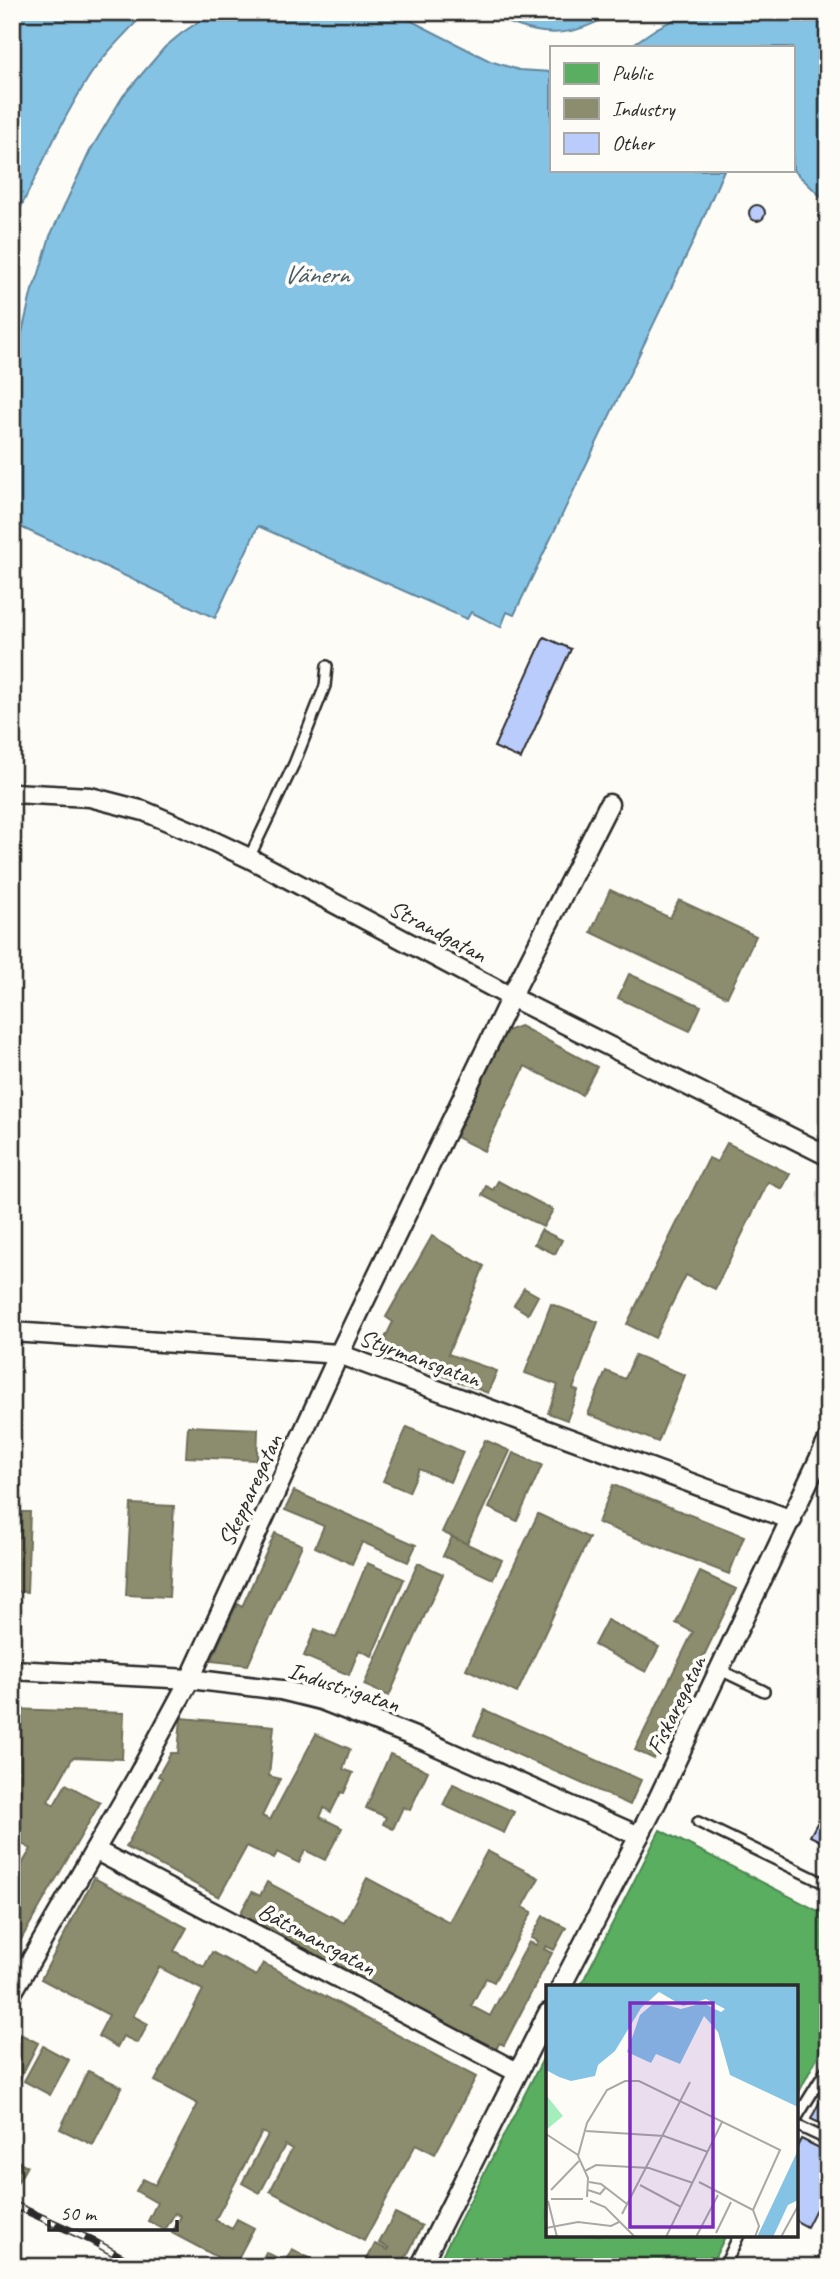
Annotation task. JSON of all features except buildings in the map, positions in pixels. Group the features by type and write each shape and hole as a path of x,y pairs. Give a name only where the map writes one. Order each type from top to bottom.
{"street":[{"name":"Strandgatan","path":"12,793 90,797 144,811 249,858 511,997 828,1156"},
{"name":"Skepparegatan","path":"12,1993 190,1679 340,1354 511,997 609,804"},
{"name":"Styrmansgatan","path":"12,1332 340,1354 792,1520"},
{"name":"Fiskaregatan","path":"562,1985 639,1836 828,1440"},
{"name":"Industrigatan","path":"12,1671 190,1679 281,1690 321,1700 425,1741 639,1836"},
{"name":"Båtsmansgatan","path":"95,1850 517,2072"},
{"path":"420,2267 546,2017"}],"lane":[{"path":"249,858 294,764 325,686 327,666"},
{"path":"720,1670 764,1690"},
{"path":"698,1822 828,1885"},
{"path":"798,2116 827,2068"},
{"path":"798,2126 828,2140"},
{"path":"724,2267 738,2237"}],"water":[{"path":"12,12 146,12 109,51 89,77 58,132 12,225"},
{"name":"Vänern","path":"213,12 394,12 490,61 519,70 550,72 550,172 723,172 692,244 514,615 507,612 501,627 471,612 467,619 258,526 215,618 12,523 12,375 32,290 50,236 90,151 123,96 165,47"},
{"path":"484,12 614,12 580,29 550,33 534,31"},
{"path":"689,12 796,12 828,26 828,203 794,171 794,46 630,46 657,28"}],"railway":[{"path":"12,2204 91,2240 139,2267"}]}
